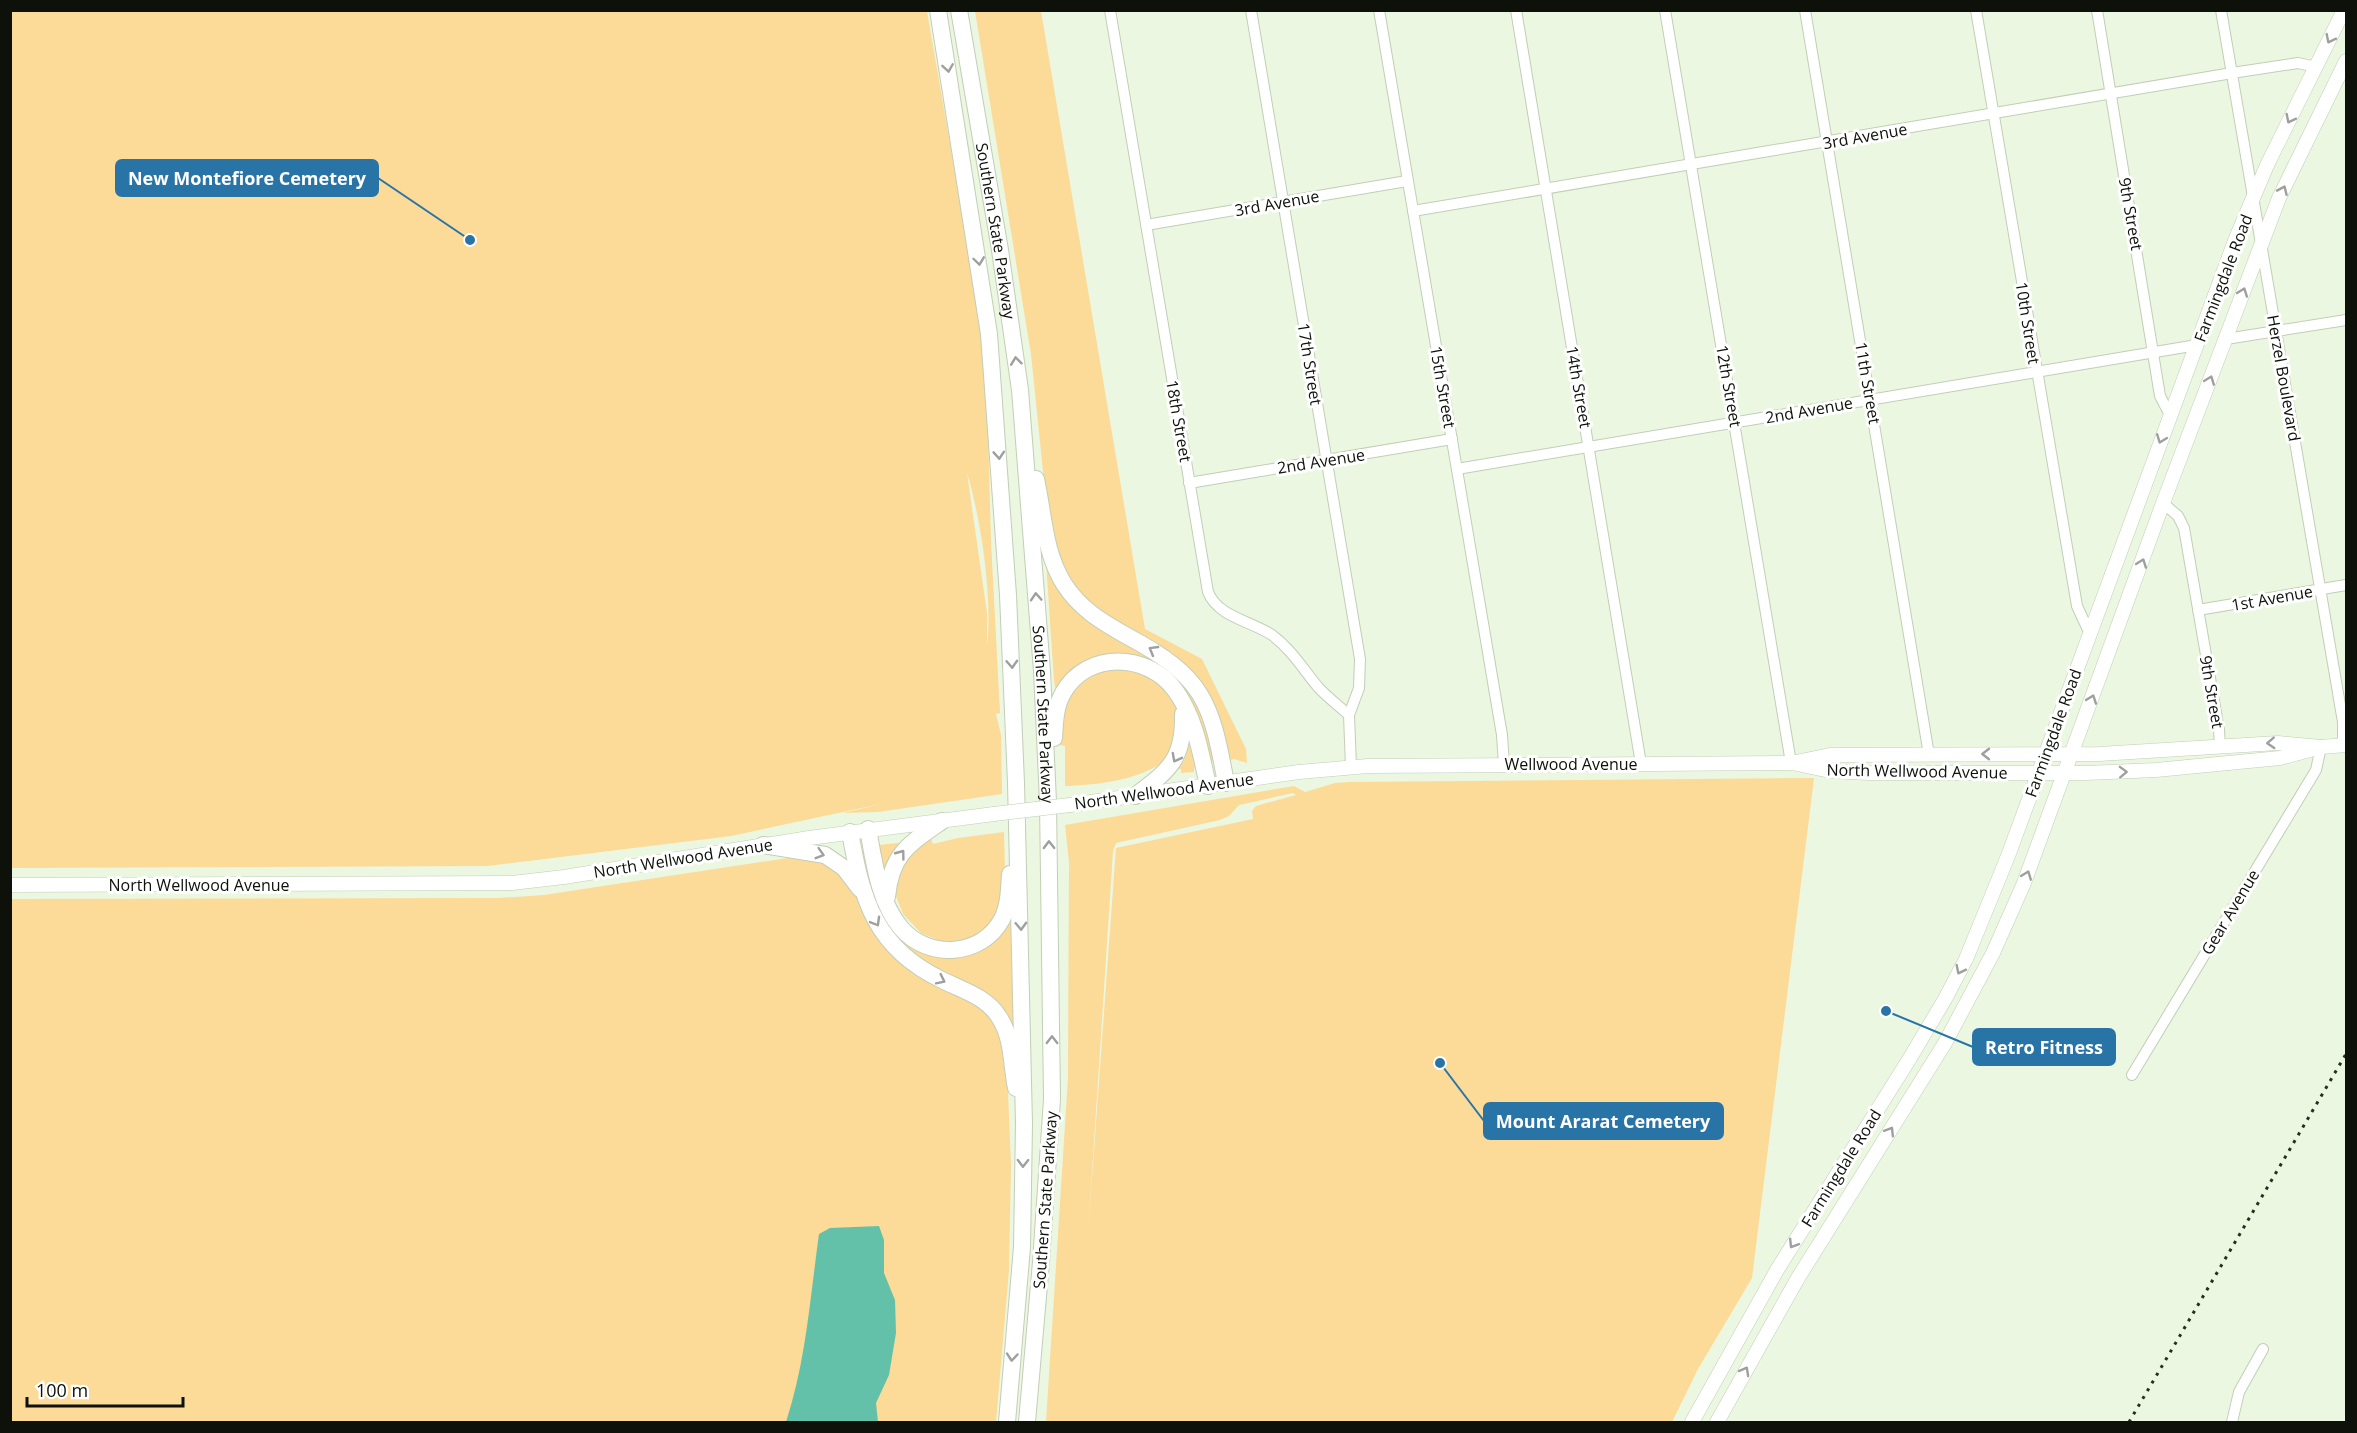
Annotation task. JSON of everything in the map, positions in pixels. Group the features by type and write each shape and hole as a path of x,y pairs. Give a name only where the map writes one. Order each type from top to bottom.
{"highway":[{"name":"Southern State Parkway","path":"938,10 991,352 1008,596 1017,783 1024,1124 1022,1247 1006,1422"},
{"name":"Southern State Parkway","path":"959,10 1007,296 1023,419 1041,659 1048,802 1052,1099 1027,1422"},
{"path":"1023,419 1042,506 1047,542 1060,578 1071,595 1089,613 1166,658 1191,681 1201,695 1213,720 1226,783"},
{"path":"1048,802 1057,708 1066,688 1080,674 1097,664 1111,662 1124,661 1139,664 1165,679 1175,691 1194,730 1208,786"},
{"path":"1135,796 1168,771 1178,755 1183,736 1183,704"},
{"path":"868,830 886,904 897,923 908,935 920,944 934,949 961,949 974,945 989,935 1001,921 1008,899 1017,783"},
{"path":"886,904 889,878 897,858 910,843 942,820"},
{"path":"850,832 863,894 870,913 881,931 902,954 928,973 983,1001 998,1015 1010,1045 1012,1069 1024,1124"},
{"path":"762,845 813,852 830,858 844,868 863,894"}],"main road":[{"name":"Farmingdale Road","path":"1692,1422 1777,1270 1949,992 1984,917 2253,198 2344,10"},
{"name":"Farmingdale Road","path":"1718,1422 1798,1278 1967,1004 2015,906 2163,503 2261,245 2291,172 2346,61"},
{"name":"North Wellwood Avenue","path":"1791,763 1830,755 2072,754 2278,742 2321,747"},
{"name":"North Wellwood Avenue","path":"1791,763 1830,771 2065,773 2206,766 2280,758 2321,747 2345,745"},
{"name":"Wellwood Avenue","path":"1351,767 1791,763"},
{"name":"North Wellwood Avenue","path":"10,885 501,884 564,877 850,832 1351,767"}],"street":[{"name":"18th Street","path":"1110,10 1206,585 1212,602 1223,611 1256,626 1278,640 1291,652 1323,692 1349,715"},
{"name":"17th Street","path":"1251,10 1361,666 1359,688 1349,715"},
{"name":"15th Street","path":"1379,10 1502,735 1504,765"},
{"name":"14th Street","path":"1516,10 1641,764"},
{"name":"12th Street","path":"1665,10 1791,763"},
{"name":"11th Street","path":"1805,10 1929,755"},
{"name":"10th Street","path":"1976,10 2077,606 2090,632"},
{"name":"9th Street","path":"2097,10 2160,396 2170,415"},
{"name":"Herzel Boulevard","path":"2221,10 2321,590 2345,745"},
{"name":"3rd Avenue","path":"1413,211 2298,63 2316,67"},
{"name":"3rd Avenue","path":"1146,225 1407,181"},
{"path":"2226,339 2346,321"},
{"name":"2nd Avenue","path":"1457,469 2197,345"},
{"name":"2nd Avenue","path":"1190,483 1452,439"},
{"name":"9th Street","path":"2163,503 2178,516 2182,523 2220,747"},
{"name":"1st Avenue","path":"2198,610 2346,585"},
{"path":"1349,715 1351,767"},
{"name":"Gear Avenue","path":"2132,1075 2316,770 2321,747"},
{"path":"2232,1422 2239,1392 2263,1349"}],"shaded area":[{"path":"10,11 927,11 979,312 987,394 991,542 1000,713 996,714 1001,735 1002,794 878,812 843,813 885,803 731,836 487,866 11,868","holes":["967,473 981,535 987,583 988,606 987,646 987,613"]},
{"path":"975,11 1041,11 1145,629 1202,659 1246,749 1247,763 1231,760 1214,705 1200,682 1182,661 1156,642 1094,608 1078,593 1063,570 1047,510 1031,354"},
{"path":"1046,561 1060,585 1137,644 1196,695 1215,761 1210,761 1190,699 1176,678 1118,655 1057,697"},
{"path":"1107,668 1149,674 1166,689 1178,712 1175,755 1149,770 1123,779 1065,786 1065,746 1060,745 1061,726 1068,699 1072,690 1085,676"},
{"path":"1190,742 1198,765 1194,768 1194,772 1181,773 1181,769 1178,769 1184,761"},
{"path":"1814,778 1752,1278 1698,1369 1672,1422 1046,1422 1068,1078 1069,862 1065,825 1294,786 1305,792 1335,783","holes":["1293,793 1296,795 1256,806 1252,811 1253,819 1116,848 1088,1233 1113,851 1116,843 1220,820 1229,816 1239,805"]},
{"path":"1004,832 1005,872 995,922 973,940 945,943 921,933 903,914 894,891 898,867 911,850 931,839 933,844"},
{"path":"908,842 886,878 879,845"},
{"path":"865,850 879,898 943,954 1010,918 1013,941 1015,1027 1011,1027 893,938 872,897 862,853"},
{"path":"801,856 834,864 855,894 883,946 912,972 980,1004 994,1018 1006,1044 1011,1165 1009,1270 996,1422 11,1422 11,899 499,898 544,895"}],"water":[{"path":"879,1226 884,1240 884,1273 895,1300 896,1333 889,1375 876,1403 878,1422 786,1422 803,1353 819,1234 830,1228"}],"railway":[{"path":"2129,1422 2346,1054"}],"place":[{"name":"New Montefiore Cemetery","path":"470,240"},
{"name":"Retro Fitness","path":"1886,1011"},
{"name":"Mount Ararat Cemetery","path":"1440,1063"}]}
